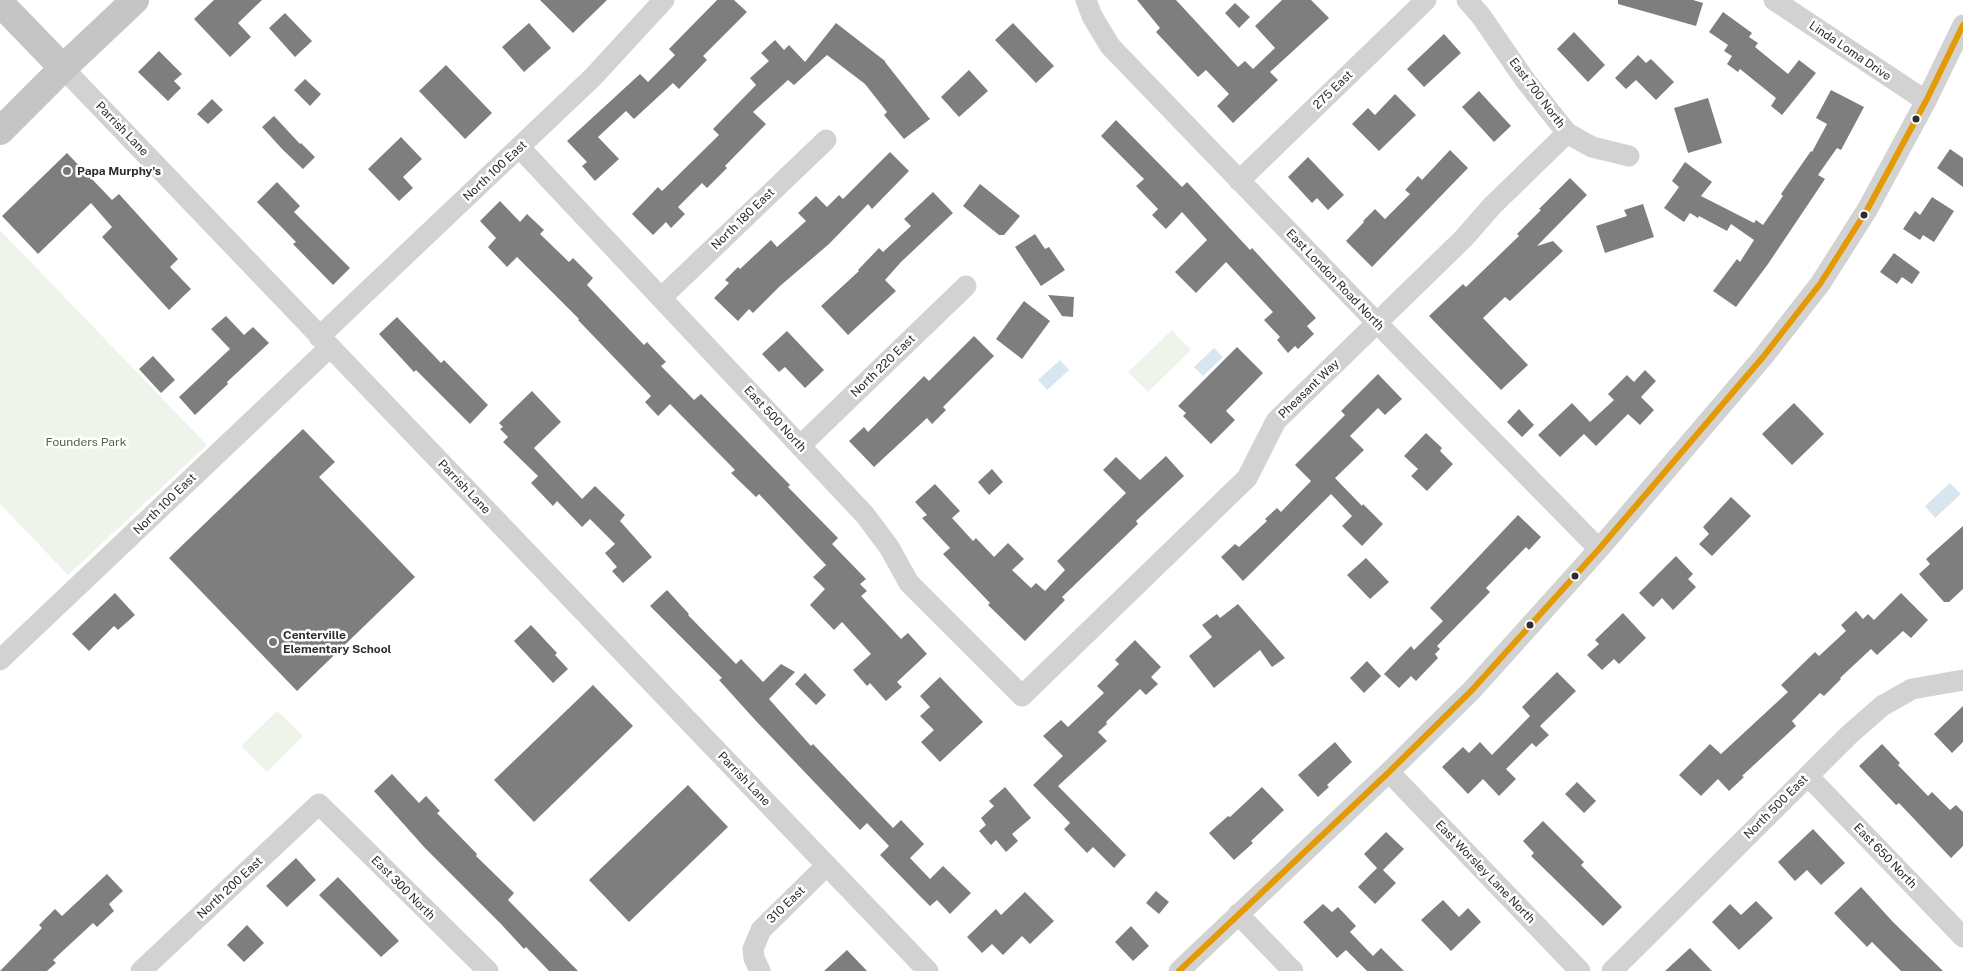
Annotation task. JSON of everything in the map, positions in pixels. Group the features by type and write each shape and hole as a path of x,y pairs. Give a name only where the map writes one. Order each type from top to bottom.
{"main road":[{"path":"0,131 135,0"},
{"name":"Parrish Lane","path":"0,3 63,68"}],"street":[{"name":"North 100 East","path":"0,660 593,77 664,0"},
{"name":"East London Road North","path":"1086,0 1092,16 1110,46 1376,322 1599,549"},
{"name":"275 East","path":"1239,181 1426,0"},
{"name":"East 700 North","path":"1467,0 1482,16 1525,80 1567,133 1592,147 1629,156"},
{"name":"Linda Loma Drive","path":"1774,0 1926,101"},
{"path":"1179,971 1389,772 1472,690 1599,549 1763,357 1820,284 1867,210 1926,101 1963,25"},
{"name":"Parrish Lane","path":"63,68 928,971"},
{"name":"Pheasant Way","path":"1022,696 1248,478 1276,421 1464,238 1492,206 1567,133"},
{"name":"North 180 East","path":"661,298 826,140"},
{"name":"East 500 North","path":"520,148 865,515 889,547 909,583 1022,696"},
{"name":"North 220 East","path":"800,446 966,286"},
{"name":"North 500 East","path":"1612,971 1850,734 1882,706 1912,689 1963,680"},
{"name":"East Worsley Lane North","path":"1389,772 1580,971"},
{"name":"East 650 North","path":"1808,776 1963,937"},
{"name":"North 200 East","path":"141,971 319,804"},
{"name":"East 300 North","path":"319,804 488,971"},
{"name":"310 East","path":"760,971 754,958 753,950 757,936 766,924 827,865"},
{"path":"1238,914 1293,971"}],"green space":[{"name":"Founders Park","path":"0,230 207,445 68,575 0,504"},
{"path":"1172,330 1191,350 1148,392 1128,372"},
{"path":"277,711 303,736 267,772 241,746"}],"shaded area":[{"path":"1214,348 1223,357 1203,376 1194,367"},
{"path":"1060,360 1069,370 1047,390 1038,380"},
{"path":"1950,483 1961,494 1935,518 1925,506"}],"building":[{"path":"214,0 262,0 238,23 251,37 230,57 194,19"},
{"path":"540,0 607,0 573,33"},
{"path":"717,0 734,0 747,12 703,56 707,60 679,89 673,83 634,119 626,111 598,137 619,159 595,181 582,166 587,162 567,141 640,74 648,82 675,55 669,49"},
{"path":"1137,0 1176,0 1238,67 1245,61 1253,69 1275,48 1255,26 1282,0 1311,0 1329,18 1270,72 1278,80 1233,123 1217,106 1229,94 1206,70 1198,77 1156,32 1160,28"},
{"path":"1618,0 1693,0 1703,3 1696,26 1618,4"},
{"path":"1235,3 1250,17 1239,28 1225,13"},
{"path":"1723,12 1752,33 1749,37 1758,43 1755,47 1788,74 1799,60 1816,73 1782,115 1771,106 1776,98 1740,69 1738,72 1727,64 1732,56 1724,51 1728,45 1709,32"},
{"path":"285,13 312,41 295,57 269,28"},
{"path":"529,23 551,48 524,72 502,47"},
{"path":"836,23 885,61 930,119 904,139 884,115 887,112 865,84 827,55 794,85 788,80 753,112 766,124 725,166 727,168 707,188 702,183 678,207 685,214 671,228 666,222 653,235 632,214 658,187 662,191 719,135 713,129 756,85 750,78 769,61 761,53 775,40 784,50 789,45 805,62"},
{"path":"1013,23 1054,66 1036,83 995,40"},
{"path":"1574,32 1605,65 1588,82 1557,49"},
{"path":"1444,34 1461,53 1424,87 1407,69"},
{"path":"159,51 182,74 174,81 181,88 168,101 138,72"},
{"path":"1638,55 1646,63 1651,59 1674,82 1656,100 1636,80 1626,89 1615,78"},
{"path":"446,65 492,113 465,139 419,91"},
{"path":"969,70 988,91 959,117 941,97"},
{"path":"305,79 321,94 310,106 294,90"},
{"path":"1831,90 1864,107 1841,150 1837,148 1818,175 1825,179 1768,264 1736,307 1713,291 1737,259 1740,262 1754,240 1731,224 1727,231 1690,213 1684,222 1664,208 1679,187 1672,181 1685,162 1712,182 1701,196 1754,223 1756,220 1763,225 1783,196 1781,194 1812,152 1827,124 1816,118"},
{"path":"1479,91 1511,126 1494,142 1462,107"},
{"path":"1395,94 1416,115 1379,151 1352,124 1368,108 1375,115"},
{"path":"1708,98 1722,143 1688,153 1674,108"},
{"path":"212,99 223,110 208,124 197,114"},
{"path":"274,116 315,157 303,169 262,127"},
{"path":"1116,120 1182,187 1187,182 1250,250 1252,248 1316,318 1307,326 1314,334 1298,349 1295,346 1288,353 1277,340 1280,337 1264,320 1273,312 1226,262 1196,293 1175,272 1207,240 1182,212 1166,229 1152,215 1158,209 1136,186 1144,179 1101,136"},
{"path":"401,137 422,159 403,177 413,188 399,201 368,169"},
{"path":"1950,149 1963,158 1963,187 1937,168"},
{"path":"1450,150 1468,168 1372,267 1346,241 1375,209 1385,219 1410,194 1405,190 1418,176 1422,180"},
{"path":"890,152 909,171 872,209 868,204 829,244 780,286 753,313 749,309 738,321 714,298 729,283 725,280 738,267 740,269 771,240 777,247 806,221 798,213 816,196 827,207 839,195 843,199"},
{"path":"67,153 112,200 119,194 178,259 170,267 191,289 169,310 102,237 112,227 91,203 38,254 2,216"},
{"path":"1308,157 1344,195 1328,210 1317,198 1312,203 1288,177"},
{"path":"1570,178 1587,195 1537,246 1553,241 1563,251 1510,301 1505,297 1483,318 1528,365 1501,390 1429,316 1463,284 1466,287 1519,236 1517,234"},
{"path":"277,182 300,206 294,212 350,268 333,285 293,244 296,242 257,202"},
{"path":"980,184 1020,216 1004,235 999,235 963,206"},
{"path":"933,192 953,213 901,262 885,280 896,291 848,335 821,306 859,271 879,248 883,252 911,226 904,219"},
{"path":"1932,197 1954,211 1934,242 1923,235 1920,240 1903,229 1915,211 1920,215"},
{"path":"500,201 520,222 527,214 544,230 540,234 569,262 573,258 593,278 587,285 644,345 647,342 666,362 661,366 694,400 701,394 790,485 788,487 838,538 832,544 866,579 860,584 867,591 861,596 901,639 908,633 927,654 897,682 902,687 886,701 870,683 867,686 853,670 871,654 842,622 834,630 810,605 825,589 813,577 826,565 759,494 756,497 731,473 735,470 670,404 658,416 645,402 651,396 579,319 517,257 507,267 488,247 496,238 480,221"},
{"path":"1643,204 1654,237 1605,253 1596,226 1627,216 1624,210"},
{"path":"1035,234 1045,249 1049,247 1065,270 1041,286 1015,247"},
{"path":"1894,253 1920,272 1912,284 1902,277 1897,284 1880,272"},
{"path":"1048,295 1074,297 1073,317 1062,316"},
{"path":"1024,301 1050,321 1022,359 996,339"},
{"path":"226,316 244,335 253,327 269,343 195,415 179,397 230,349 211,329"},
{"path":"397,317 441,363 444,360 488,405 470,424 416,370 414,372 379,334"},
{"path":"787,331 824,370 805,388 785,367 779,372 762,354"},
{"path":"974,336 994,356 943,407 946,410 932,424 927,418 874,467 849,441 864,427 868,432 924,376 929,381"},
{"path":"1237,347 1263,373 1226,411 1235,420 1211,444 1183,416 1186,413 1178,406"},
{"path":"153,356 175,380 161,393 139,369"},
{"path":"1645,370 1656,381 1641,397 1654,410 1640,425 1628,414 1596,446 1584,434 1560,457 1538,435 1572,403 1590,422 1614,400 1608,394 1627,375 1634,382"},
{"path":"1378,374 1402,399 1385,415 1378,408 1350,436 1364,450 1335,478 1362,506 1363,504 1383,524 1362,546 1342,526 1352,516 1331,494 1243,581 1221,557 1235,544 1239,547 1267,521 1265,519 1277,508 1281,512 1311,481 1295,465 1345,415 1341,411"},
{"path":"532,391 561,422 534,448 582,499 595,486 625,515 620,521 652,557 623,583 612,571 617,567 605,553 615,544 590,519 582,527 557,501 553,506 531,483 538,476 503,442 508,437 500,429 503,427 499,423"},
{"path":"1794,403 1824,434 1792,465 1762,434"},
{"path":"1519,409 1534,425 1522,437 1507,422"},
{"path":"303,429 335,462 319,477 415,577 297,691 169,558"},
{"path":"1426,433 1442,448 1440,451 1453,464 1427,491 1411,476 1418,469 1404,456"},
{"path":"1166,456 1184,476 1136,521 1138,524 1062,597 1065,600 1025,641 988,605 990,603 943,554 950,548 922,518 927,515 915,502 935,484 960,511 952,518 973,541 976,538 994,557 1008,543 1024,559 1012,570 1031,588 1036,583 1045,591 1065,570 1057,561 1126,493 1103,470 1116,457 1140,480"},
{"path":"992,469 1003,482 989,495 978,482"},
{"path":"1731,497 1751,516 1712,556 1699,544 1709,534 1703,527"},
{"path":"1518,515 1541,537 1529,550 1526,547 1486,588 1490,592 1437,646 1440,649 1435,654 1438,658 1416,681 1411,676 1399,688 1384,674 1411,646 1414,650 1443,621 1430,608"},
{"path":"1963,526 1963,589 1949,602 1944,602 1919,574 1930,564 1926,559"},
{"path":"1676,556 1693,574 1688,579 1696,587 1673,610 1662,598 1653,607 1639,593"},
{"path":"1366,558 1389,582 1370,599 1347,575"},
{"path":"667,590 688,615 736,664 741,659 763,682 781,664 795,672 769,699 811,746 813,744 893,828 901,820 924,844 910,858 930,879 943,866 971,893 950,914 937,900 930,906 917,893 880,855 889,846 867,823 860,830 756,721 719,680 722,678 650,606"},
{"path":"115,593 135,615 118,630 114,626 89,651 72,634"},
{"path":"1901,593 1928,620 1911,638 1903,631 1877,655 1871,649 1824,696 1820,693 1792,721 1796,726 1742,776 1744,777 1729,791 1718,779 1701,796 1679,775 1710,744 1721,754 1788,692 1781,685 1815,652 1819,656 1846,631 1841,625 1856,611 1863,619 1868,614 1874,620"},
{"path":"1238,604 1285,658 1272,667 1260,650 1214,688 1189,656 1212,637 1202,625 1217,614 1220,618"},
{"path":"1623,613 1646,638 1619,664 1614,659 1602,670 1587,655 1599,644 1595,640"},
{"path":"531,625 557,653 555,655 568,669 553,683 514,641"},
{"path":"1135,640 1161,667 1151,677 1158,684 1146,695 1140,689 1106,722 1107,724 1098,732 1107,741 1058,786 1126,855 1114,868 1093,847 1087,853 1064,829 1070,823 1033,785 1063,756 1043,736 1061,720 1068,727 1104,693 1097,686 1119,664 1115,660"},
{"path":"1367,661 1381,676 1364,693 1350,678"},
{"path":"1557,672 1576,691 1540,726 1549,735 1536,747 1532,743 1506,769 1516,779 1499,796 1483,779 1468,794 1442,767 1463,747 1469,753 1480,742 1492,755 1530,716 1522,707"},
{"path":"805,673 826,695 816,705 795,684"},
{"path":"940,677 983,722 940,762 921,742 934,730 920,716 930,707 920,696"},
{"path":"593,685 633,726 534,822 494,780"},
{"path":"1963,706 1963,742 1952,753 1934,734"},
{"path":"1335,742 1352,762 1327,785 1329,787 1318,797 1298,775"},
{"path":"1882,744 1900,763 1898,765 1928,796 1932,792 1950,810 1956,805 1963,812 1963,846 1951,858 1899,803 1896,805 1859,766"},
{"path":"392,774 419,803 426,796 440,811 437,813 477,854 476,856 514,893 508,900 578,971 549,971 526,947 524,949 425,848 374,791"},
{"path":"1577,782 1596,801 1584,813 1565,794"},
{"path":"688,785 728,827 629,922 589,880"},
{"path":"1005,787 1031,818 1012,834 1018,841 1006,852 996,840 991,845 979,831 986,825 981,818 994,806 989,801"},
{"path":"1262,787 1284,810 1234,860 1209,833 1228,816 1230,817"},
{"path":"1543,821 1584,862 1581,865 1622,907 1603,926 1531,856 1534,853 1523,841"},
{"path":"1813,829 1845,863 1821,885 1807,870 1795,881 1778,862"},
{"path":"1386,832 1404,849 1383,870 1396,883 1375,904 1358,887 1377,868 1364,854"},
{"path":"296,858 316,880 287,907 266,886"},
{"path":"107,874 123,891 109,904 114,911 97,927 93,923 53,960 56,963 47,971 0,971 42,928 39,925 55,909 62,916"},
{"path":"338,877 399,941 381,957 319,895"},
{"path":"1861,887 1893,922 1943,971 1901,971 1872,942 1867,947 1834,913"},
{"path":"1156,891 1169,902 1159,914 1146,903"},
{"path":"1025,892 1054,921 1030,944 1022,936 1003,955 992,944 982,953 967,937 996,909 1001,915"},
{"path":"1443,900 1459,917 1468,908 1481,922 1451,951 1421,920"},
{"path":"1756,901 1773,918 1739,950 1712,922 1730,904 1741,915"},
{"path":"1323,904 1332,912 1338,907 1356,926 1350,932 1373,956 1381,948 1404,971 1367,971 1346,950 1337,958 1303,922"},
{"path":"247,925 264,943 244,962 227,945"},
{"path":"1131,926 1149,946 1133,961 1115,942"},
{"path":"1690,948 1712,971 1665,971"},
{"path":"847,950 867,971 824,971"}],"transit line":[{"path":"1179,971 1389,772 1472,690 1599,549 1763,357 1820,284 1867,210 1926,101 1963,25"}],"place":[{"name":"Papa Murphy's","path":"67,171"},
{"name":"Centerville Elementary School","path":"273,642"}]}
